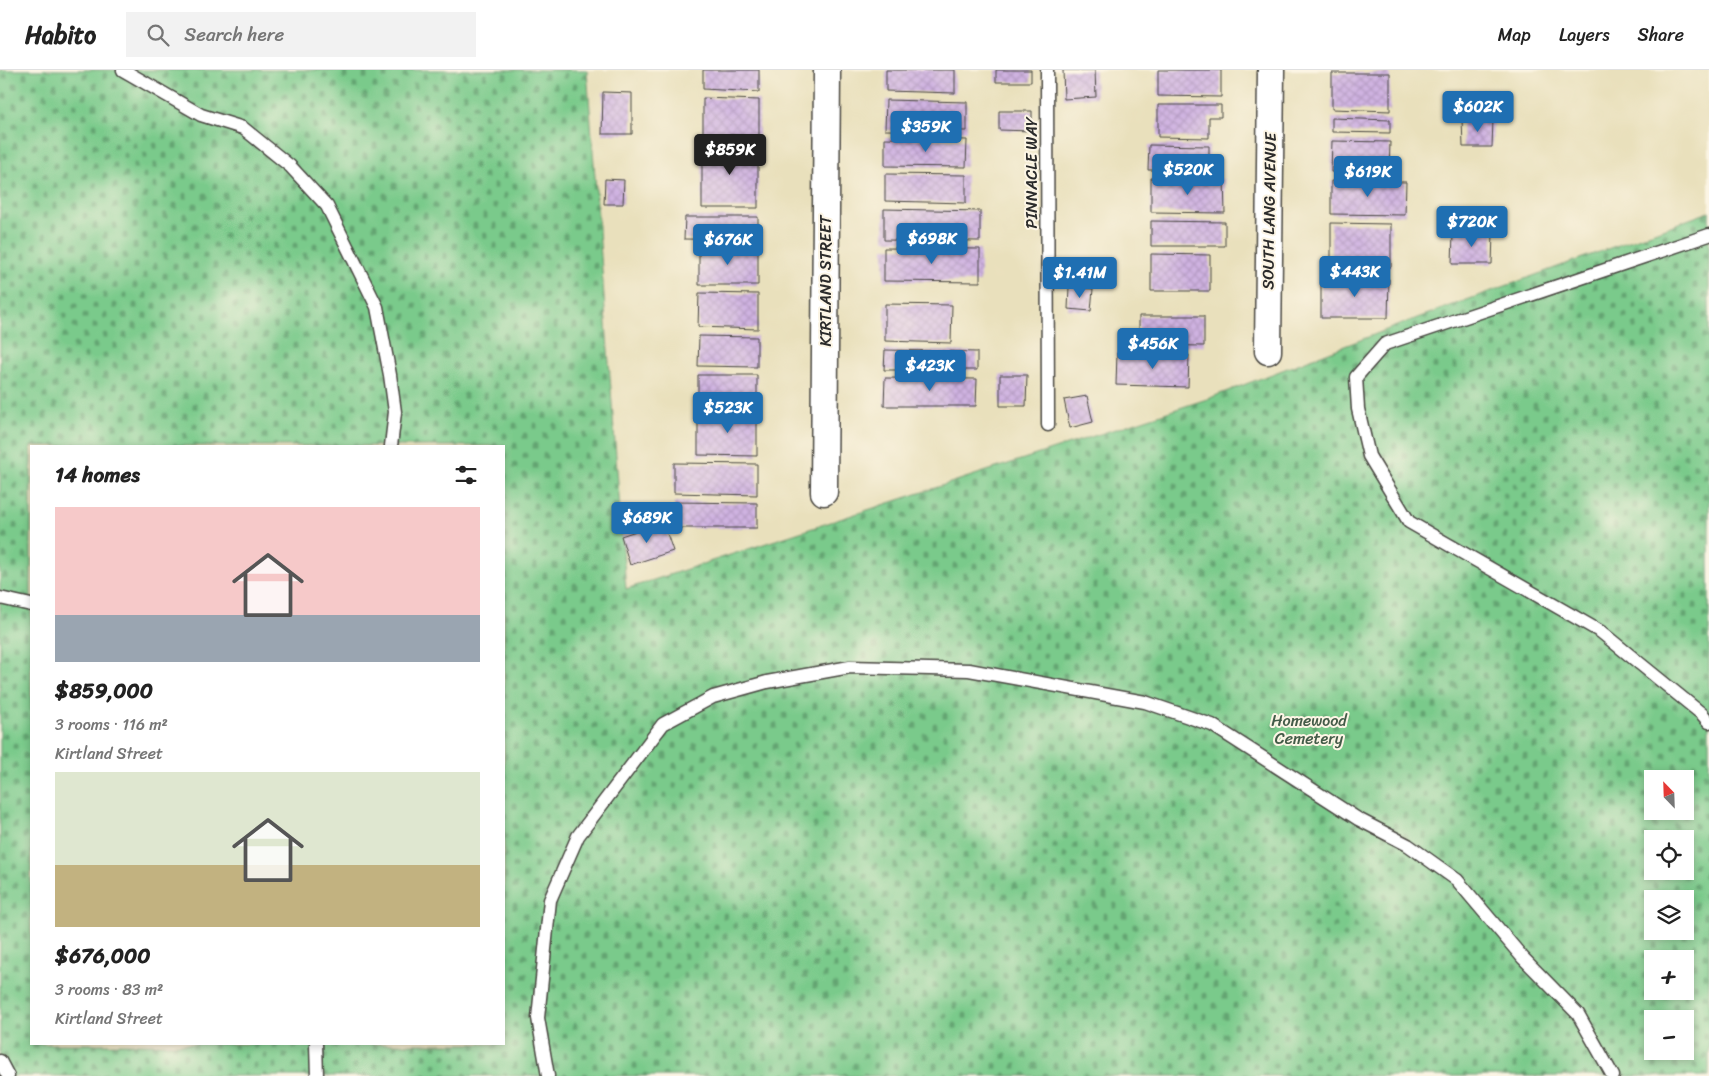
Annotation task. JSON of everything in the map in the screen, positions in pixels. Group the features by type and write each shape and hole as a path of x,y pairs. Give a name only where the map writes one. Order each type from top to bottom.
{"street":[{"name":"KIRTLAND STREET","path":"824,492 827,70"},
{"name":"SOUTH LANG AVENUE","path":"1268,351 1271,70"}],"lane":[{"path":"123,70 201,115 244,128 290,166 327,206 376,307 390,375 395,412 391,445"},
{"name":"PINNACLE WAY","path":"1048,70 1048,425"},
{"path":"1709,236 1385,344 1356,377 1358,409 1369,456 1409,522 1601,632 1695,708 1709,722"},
{"path":"0,598 30,606"},
{"path":"548,1076 538,1018 550,900 578,836 663,724 713,698 767,682 850,667 969,670 1145,702 1212,725 1358,819 1408,846 1457,880 1523,958 1578,1014 1613,1076"},
{"path":"316,1045 317,1076"},
{"path":"0,1060 8,1076"}],"green space":[{"name":"Homewood Cemetery","path":"0,70 587,70 626,589 1207,399 1420,317 1709,212 1709,1076 0,1076"}],"building":[{"path":"703,70 759,70 759,92 703,89"},
{"path":"886,70 955,70 955,93 886,91"},
{"path":"996,70 1031,70 1031,82 996,82"},
{"path":"1063,70 1095,70 1096,97 1064,99"},
{"path":"1158,70 1221,70 1221,97 1158,96"},
{"path":"1332,73 1390,73 1390,111 1332,109"},
{"path":"603,92 632,93 632,134 602,134"},
{"path":"703,98 759,100 759,136 703,134"},
{"path":"886,100 967,102 967,131 885,130"},
{"path":"1158,105 1221,105 1221,117 1209,117 1209,138 1158,137"},
{"path":"999,111 1032,111 1032,131 999,130"},
{"path":"1332,118 1390,120 1390,133 1332,132"},
{"path":"1462,119 1493,119 1492,147 1463,147"},
{"path":"885,138 967,140 966,167 885,166"},
{"path":"1332,141 1390,142 1389,173 1331,172"},
{"path":"702,143 758,145 758,208 702,208"},
{"path":"1149,145 1209,146 1209,170 1148,170"},
{"path":"885,174 966,175 966,203 885,201"},
{"path":"1151,178 1224,179 1225,213 1151,212"},
{"path":"605,179 624,180 623,204 604,204"},
{"path":"1331,181 1406,182 1405,215 1331,214"},
{"path":"884,209 980,211 980,241 884,240"},
{"path":"685,217 758,217 758,240 684,239"},
{"path":"1151,221 1225,222 1225,246 1151,246"},
{"path":"1331,223 1391,224 1391,267 1331,266"},
{"path":"1453,233 1493,233 1492,264 1452,264"},
{"path":"699,248 758,248 758,285 699,285"},
{"path":"884,248 980,249 980,282 884,281"},
{"path":"1151,254 1210,255 1210,291 1151,291"},
{"path":"1321,279 1389,279 1388,318 1321,318"},
{"path":"1069,287 1093,289 1091,311 1068,309"},
{"path":"699,293 758,294 758,329 698,327"},
{"path":"885,304 952,305 951,343 885,341"},
{"path":"1139,316 1204,316 1204,346 1139,345"},
{"path":"699,336 757,337 757,367 698,366"},
{"path":"885,350 977,352 977,370 884,370"},
{"path":"1117,353 1189,355 1188,387 1116,385"},
{"path":"698,375 757,375 757,403 698,404"},
{"path":"1000,375 1027,375 1026,406 1000,406"},
{"path":"885,378 977,379 976,406 884,406"},
{"path":"1087,396 1093,422 1070,428 1064,400"},
{"path":"757,411 757,456 698,455 698,412"},
{"path":"674,463 757,464 757,495 674,493"},
{"path":"674,502 757,503 757,528 674,528"},
{"path":"663,522 673,551 630,565 621,536"}]}
